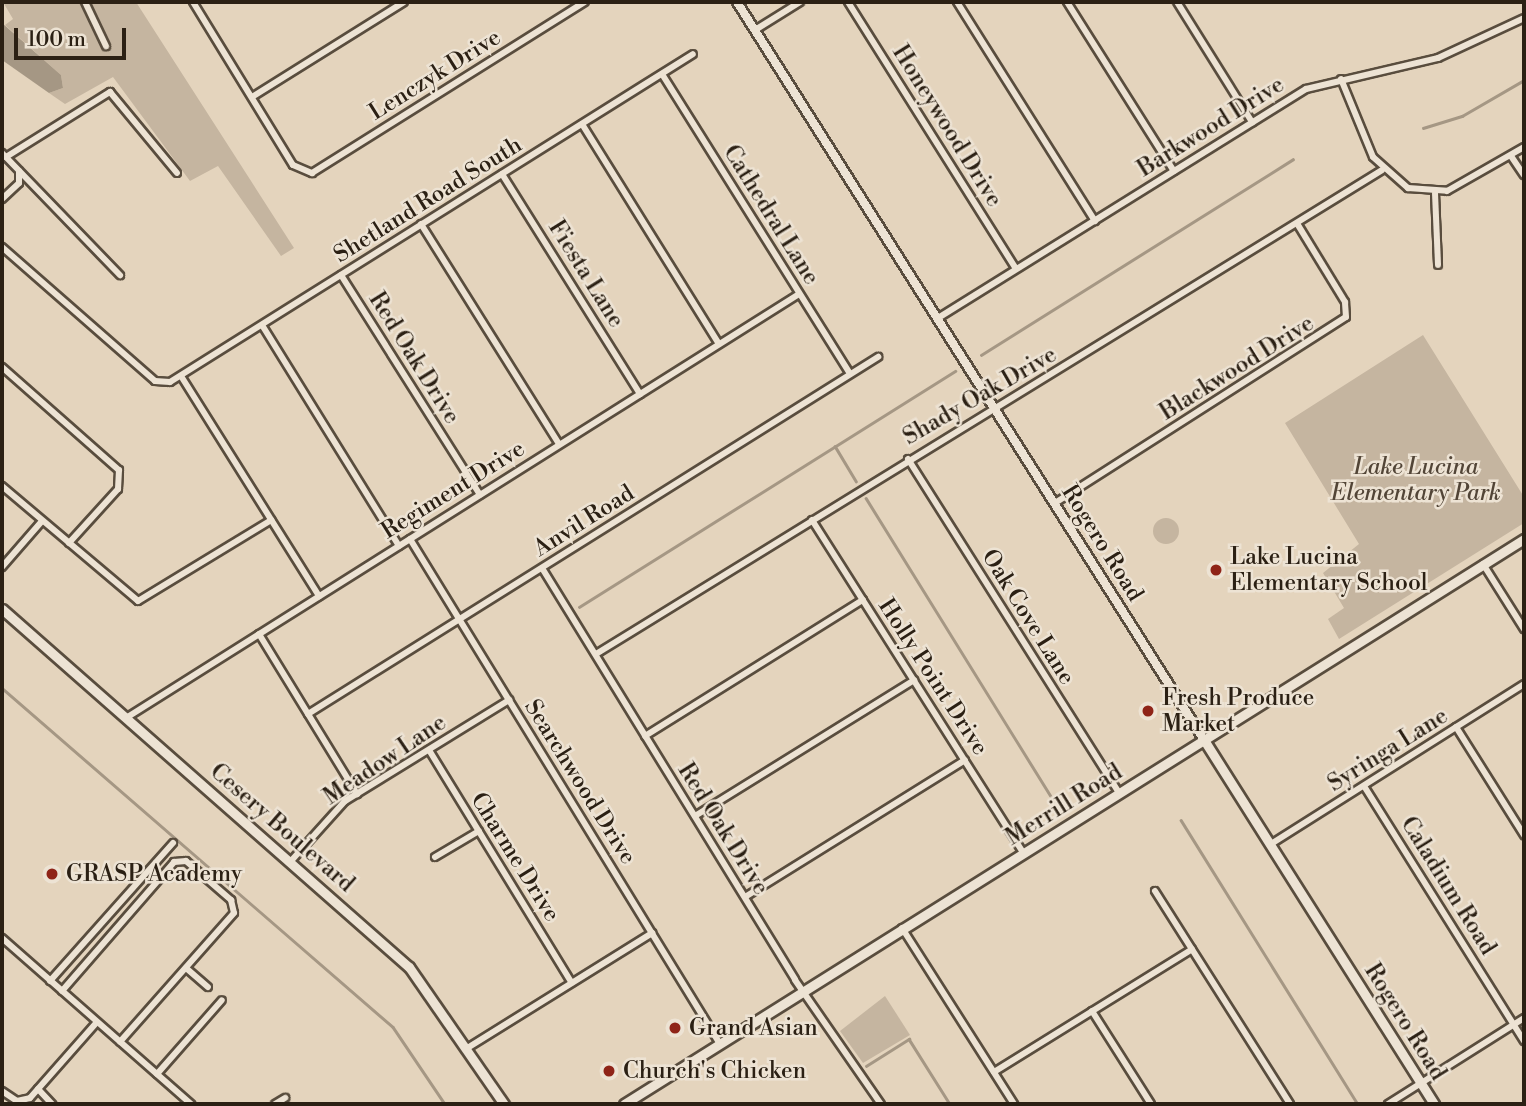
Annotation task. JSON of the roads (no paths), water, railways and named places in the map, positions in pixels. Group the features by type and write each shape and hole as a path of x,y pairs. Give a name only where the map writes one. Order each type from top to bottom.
{"main road":[{"name":"Merrill Road","path":"624,1104 1524,539"},
{"name":"Cesery Boulevard","path":"2,609 410,967 469,1047 504,1104"},
{"name":"Rogero Road","path":"1204,740 1434,1104"}],"street":[{"path":"85,2 106,46"},
{"path":"193,2 251,97 404,2"},
{"name":"Lenczyk Drive","path":"251,97 301,172 312,173 585,2"},
{"name":"Rogero Road","path":"737,2 1204,740"},
{"path":"755,30 800,2"},
{"name":"Honeywood Drive","path":"848,2 1016,269"},
{"path":"957,2 1094,221"},
{"path":"1067,2 1174,171"},
{"path":"1177,2 1252,122"},
{"name":"Barkwood Drive","path":"938,318 1306,89 1438,58 1524,18"},
{"name":"Shetland Road South","path":"181,376 693,54"},
{"name":"Cathedral Lane","path":"662,74 850,374"},
{"path":"1341,79 1357,129 1382,170 1398,184 1435,194 1462,186 1524,148"},
{"path":"120,275 85,242 4,155 110,92 177,173"},
{"path":"582,124 719,344"},
{"path":"1511,156 1524,175"},
{"name":"Shady Oak Drive","path":"596,654 993,406 1094,353 1382,170"},
{"path":"2,199 19,183 19,171"},
{"name":"Fiesta Lane","path":"502,174 640,394"},
{"path":"1435,194 1438,265"},
{"path":"421,224 559,444"},
{"name":"Blackwood Drive","path":"1055,503 1346,317 1345,302 1298,225"},
{"path":"2,247 155,381 181,376 319,596"},
{"name":"Red Oak Drive","path":"341,275 480,495"},
{"name":"Regiment Drive","path":"126,718 799,294"},
{"path":"262,325 399,546"},
{"name":"Anvil Road","path":"308,714 878,357"},
{"path":"2,367 121,476 117,489 69,543"},
{"name":"Oak Cove Lane","path":"908,459 1119,793"},
{"path":"2,486 138,601 271,520"},
{"name":"Holly Point Drive","path":"812,520 1023,853"},
{"path":"2,567 42,521"},
{"name":"Searchwood Drive","path":"410,539 720,1044"},
{"path":"1483,564 1524,629"},
{"name":"Red Oak Drive","path":"542,568 803,992 881,1104"},
{"path":"645,736 863,600"},
{"path":"259,634 357,794"},
{"path":"695,816 914,680"},
{"name":"Syringa Lane","path":"1271,844 1524,684"},
{"name":"Meadow Lane","path":"291,861 357,794 509,700"},
{"path":"1456,727 1524,835"},
{"name":"Charme Drive","path":"429,750 572,983"},
{"path":"745,897 965,760"},
{"name":"Caladium Road","path":"1364,786 1524,1041"},
{"path":"435,857 479,831"},
{"path":"50,981 173,843"},
{"path":"62,991 180,859 235,906 186,968 120,1042"},
{"path":"1155,891 1290,1104"},
{"path":"902,929 1014,1104"},
{"path":"469,1047 652,933"},
{"path":"2,938 187,1103"},
{"path":"993,1072 1192,949"},
{"path":"186,968 208,987"},
{"path":"157,1074 222,1000"},
{"path":"1092,1012 1151,1104"},
{"path":"1388,1104 1524,1018"},
{"path":"2,1091 24,1101 97,1023"},
{"path":"38,1089 52,1104"},
{"path":"275,1104 285,1098"}],"waterway":[{"path":"1423,128 1462,116 1524,80"},
{"path":"981,355 1293,159"},
{"path":"579,607 955,371"},
{"path":"835,446 856,481"},
{"path":"866,498 1058,808"},
{"path":"2,688 393,1027 445,1104"},
{"path":"1181,820 1358,1104"},
{"path":"866,1066 909,1039 950,1104"}],"place":[{"name":"Lake Lucina Elementary School","path":"1216,570"},
{"name":"Fresh Produce Market","path":"1148,711"},
{"name":"GRASP Academy","path":"52,874"},
{"name":"Grand Asian","path":"675,1028"},
{"name":"Church's Chicken","path":"609,1071"}],"park label":[{"name":"Lake Lucina Elementary Park","path":"1416,480"}]}
